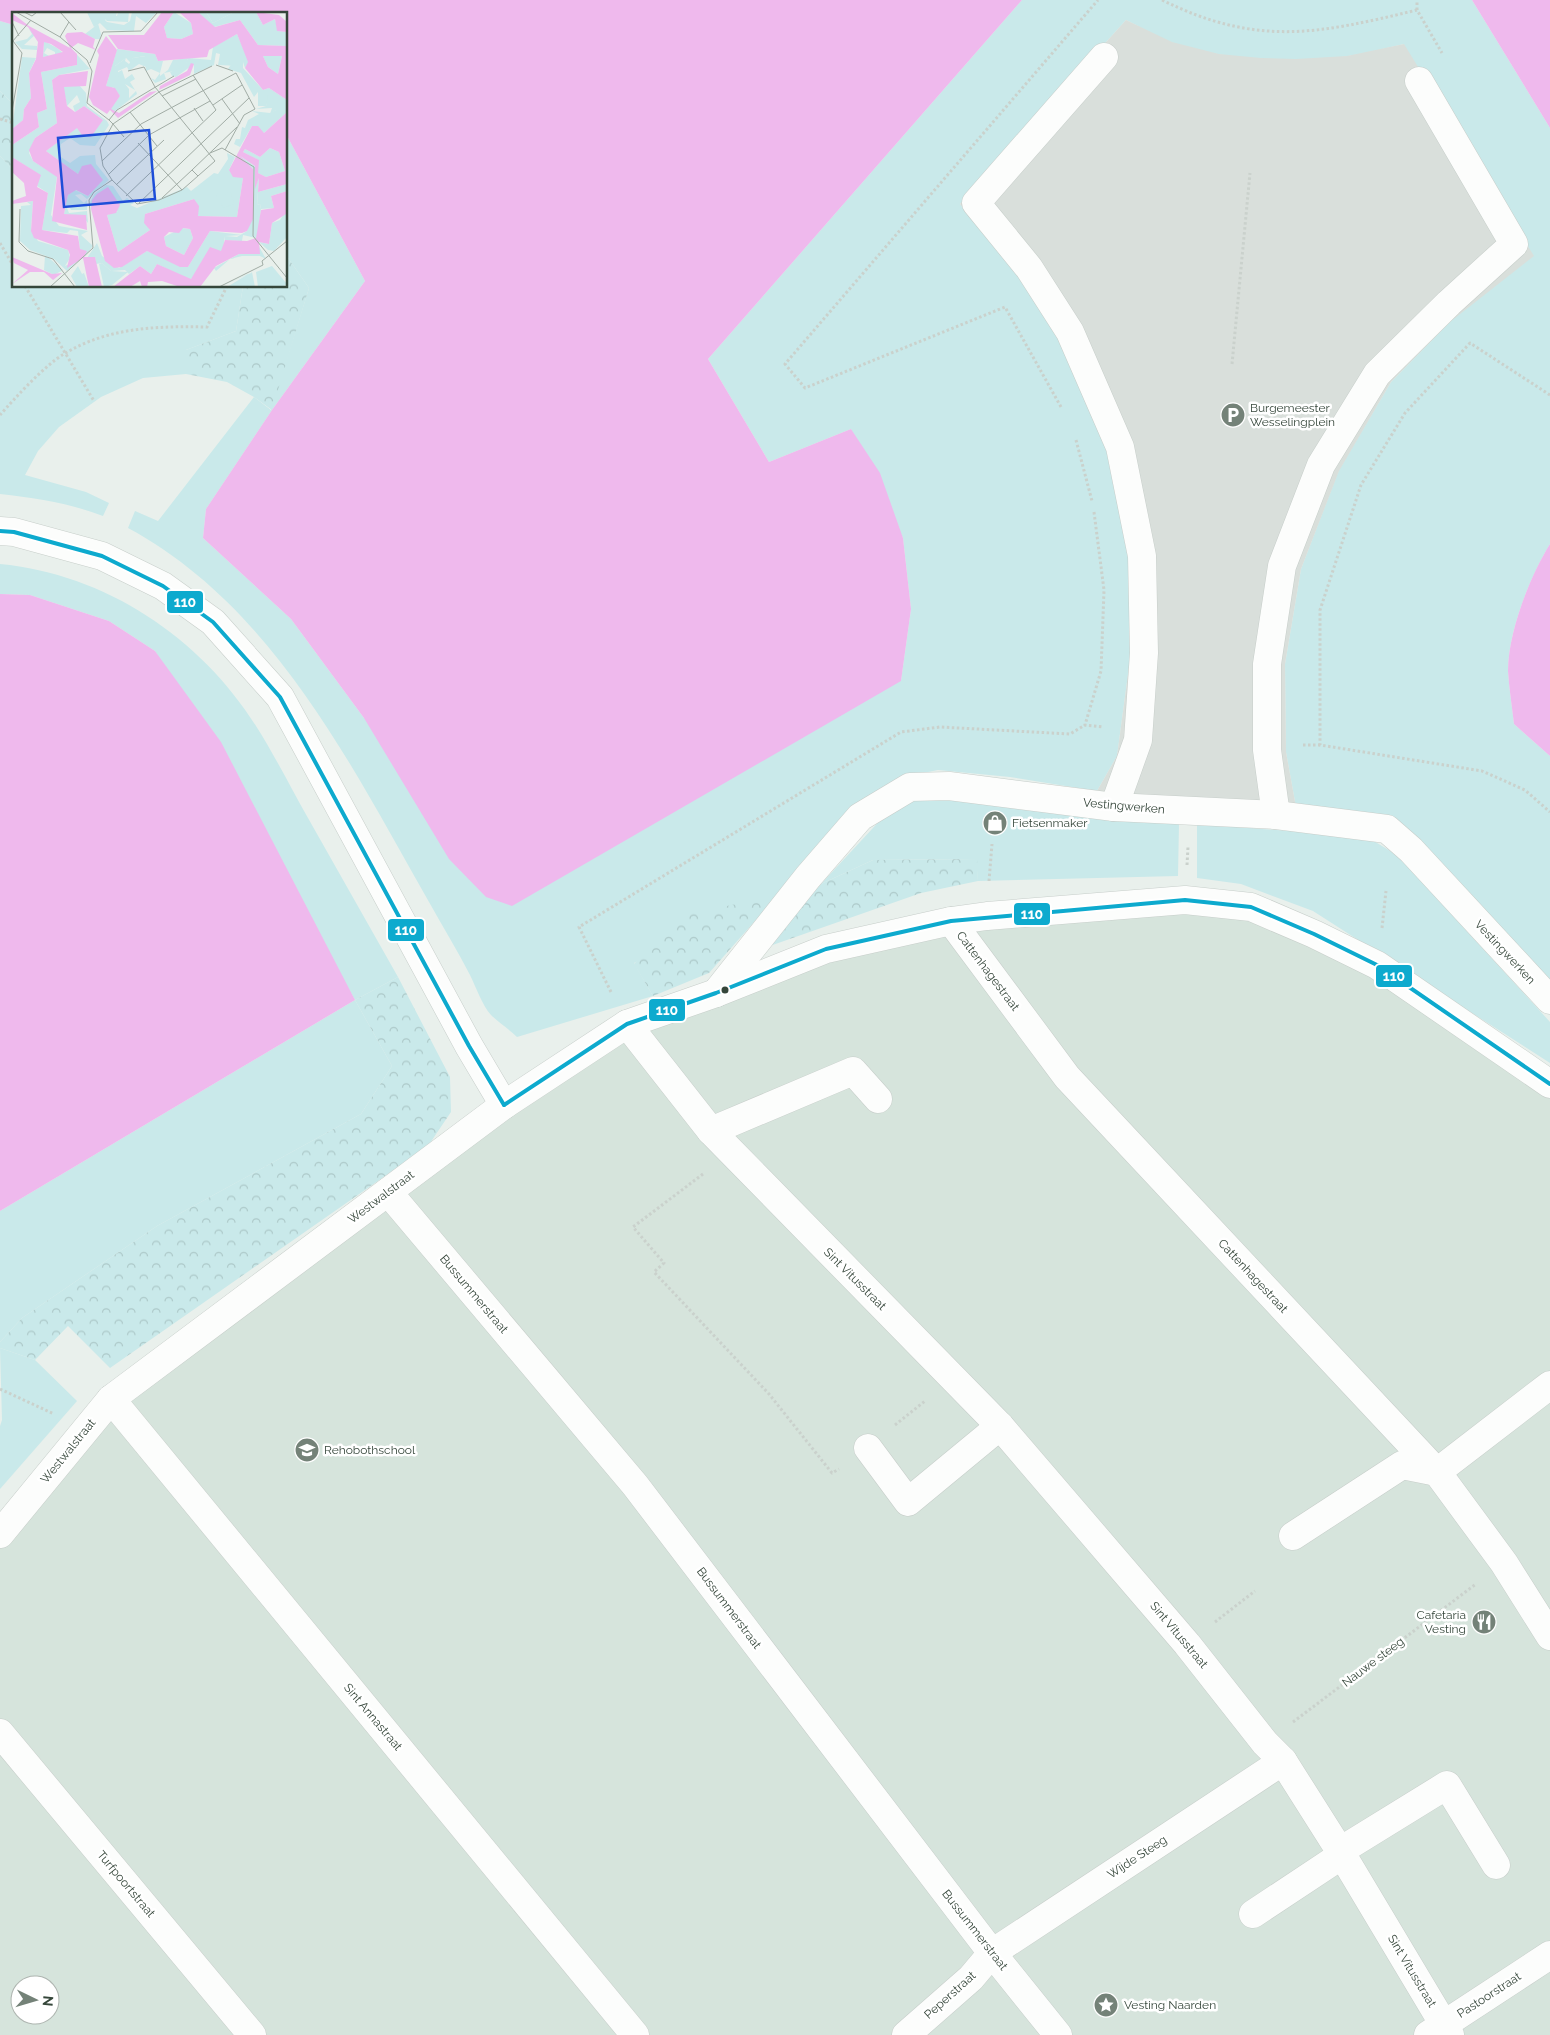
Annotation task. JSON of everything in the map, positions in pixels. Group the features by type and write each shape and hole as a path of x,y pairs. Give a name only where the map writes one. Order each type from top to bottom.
{"street":[{"path":"1104,58 976,203 1029,268 1070,332 1120,447 1142,556 1144,653 1138,740 1114,807"},
{"path":"1276,815 1268,750 1267,664 1282,566 1321,465 1377,374 1448,303 1514,244 1418,81"},
{"path":"0,531 14,532 102,556 163,586 213,622 280,698 469,1046 504,1105"},
{"name":"Vestingwerken","path":"716,993 808,878 860,817 910,787 949,786 1114,807 1276,815 1388,829 1411,850 1550,1000"},
{"name":"Westwalstraat","path":"0,1534 111,1399 504,1105 628,1024 716,993 826,949 951,921 1185,900 1251,907 1314,934 1377,965 1550,1084"},
{"name":"Cattenhagestraat","path":"951,921 1067,1077 1437,1472 1504,1562 1550,1636"},
{"name":"Sint Vitusstraat","path":"628,1024 711,1130 730,1151 1000,1426 1186,1644 1274,1752 1341,1853 1441,2032"},
{"path":"711,1130 853,1072 878,1099"},
{"name":"Bussummerstraat","path":"388,1192 635,1485 992,1953 1058,2035"},
{"path":"1293,1536 1402,1465 1437,1472 1550,1385"},
{"name":"Sint Annastraat","path":"111,1399 635,2035"},
{"path":"868,1448 908,1502 1000,1426"},
{"name":"Turfpoortstraat","path":"0,1733 252,2035"},
{"name":"Wijde Steeg","path":"992,1953 1274,1752"},
{"path":"1253,1914 1341,1853 1447,1785 1496,1865"},
{"name":"Peperstraat","path":"906,2035 971,1978 992,1953"},
{"name":"Pastoorstraat","path":"1441,2032 1550,1955"}],"path":[{"path":"1063,410 1005,307 805,388 785,364 1098,0"},
{"path":"1162,0 1185,11 1223,24 1265,32 1344,28 1416,10"},
{"path":"1417,0 1416,10 1446,61"},
{"path":"1232,364 1250,173"},
{"path":"0,243 12,264"},
{"path":"26,288 64,354 94,401"},
{"path":"0,415 16,397 64,354 110,334 171,326 207,327 226,288"},
{"path":"1550,395 1470,343 1405,413 1361,485 1320,610 1320,745 1482,771 1525,790 1550,812"},
{"path":"1074,436 1094,508 1104,590 1101,671 1085,725"},
{"path":"612,993 579,927 901,732 940,727 1070,734 1085,725 1102,727"},
{"path":"1187,868 1188,841"},
{"path":"730,1151 693,1183 633,1227 664,1263 654,1272 769,1394 832,1473 868,1448 954,1379"},
{"path":"0,1389 45,1410"},
{"name":"Nauwe steeg","path":"1274,1752 1504,1562"},
{"path":"1186,1644 1255,1591"}],"shaded area":[{"path":"0,0 1022,0 708,359 769,462 851,429 880,473 903,538 911,609 901,681 512,906 486,897 449,859 364,718 291,619 203,538 206,509 272,410 365,281 288,138 288,12 12,12 12,24 0,21"},
{"path":"1472,0 1550,0 1550,128"},
{"name":"Burgemeester Wesselingplein","path":"1126,20 1172,42 1219,54 1261,58 1296,59 1347,56 1404,44 1534,256 1450,322 1391,382 1339,471 1301,569 1285,664 1286,752 1296,807 1097,791 1117,756 1131,652 1130,555 1107,449 1071,359 1021,278 960,204"},
{"path":"1550,544 1550,756 1514,724 1508,671 1516,622 1528,588"},
{"path":"0,594 30,595 109,621 155,651 221,742 355,1000 0,1211"},
{"path":"1252,905 1550,1081 1550,2035 0,2035 0,1534 111,1399 629,1022 952,919"}],"green space":[{"path":"1022,0 1472,0 1550,128 1550,544 1528,588 1516,622 1509,655 1508,671 1514,724 1550,756 1550,981 1400,825 1296,807 1286,752 1285,664 1301,569 1339,470 1391,382 1450,322 1404,44 1355,55 1328,58 1306,60 1258,59 1211,53 1190,48 1165,40 1126,20 960,204 1021,278 1071,359 1107,449 1130,555 1131,652 1117,756 1097,791 1010,777 938,770 899,778 777,896 634,963 653,996 517,1037 491,1015 485,1006 470,975 369,797 338,744 304,693 266,644 225,600 179,561 128,528 135,511 158,521 254,397 271,410 309,288 288,258 288,138 365,281 272,410 206,509 203,538 291,619 364,718 901,681 911,609 903,538 851,429 769,462 708,359"},
{"path":"0,21 12,24 12,103 0,91"},
{"path":"0,91 12,103 12,169 0,156"},
{"path":"0,156 12,169 12,288 243,288 236,331 186,350 186,374 143,378 101,397 59,427 38,451 25,475 86,492 109,503 103,516 52,502 0,494"},
{"path":"288,258 309,288 272,410 254,397 227,382 186,374 186,350 236,331 243,288 288,288"},
{"path":"0,564 39,570 76,581 112,596 146,615 178,638 207,665 233,694 263,737 398,977 355,1000 155,651 109,621 30,595 0,594"},
{"path":"922,797 1018,804 1179,824 1178,876 978,881 976,859 873,860 821,884 885,815"},
{"path":"1197,824 1330,834 1372,840 1397,855 1550,1022 1550,1063 1313,911 1241,884 1197,878"},
{"path":"977,859 978,881 921,893 764,948 821,884 873,860"},
{"path":"777,896 709,973 653,996 634,964 682,915"},
{"path":"398,977 450,1077 451,1112 428,1146 110,1368 68,1326 35,1360 0,1348 0,1342 22,1318 157,1226 361,1114 392,1066 355,1000"},
{"path":"355,1000 392,1066 361,1114 157,1226 22,1318 0,1342 0,1211"},
{"path":"0,1348 35,1360 77,1401 0,1489 0,1426 2,1420"}],"transit line":[{"name":"110","path":"0,531 14,532 102,556 163,586 213,622 280,697 469,1046 504,1105"},
{"name":"110","path":"504,1105 627,1024 716,993 826,949 951,921 1185,900 1251,907 1314,934 1377,965 1550,1084"}],"place":[{"name":"Burgemeester Wesselingplein","path":"1233,415"},
{"name":"Fietsenmaker","path":"995,823"},
{"name":"Rehobothschool","path":"307,1450"},
{"name":"Cafetaria Vesting","path":"1484,1622"},
{"name":"Vesting Naarden","path":"1106,2005"}]}
